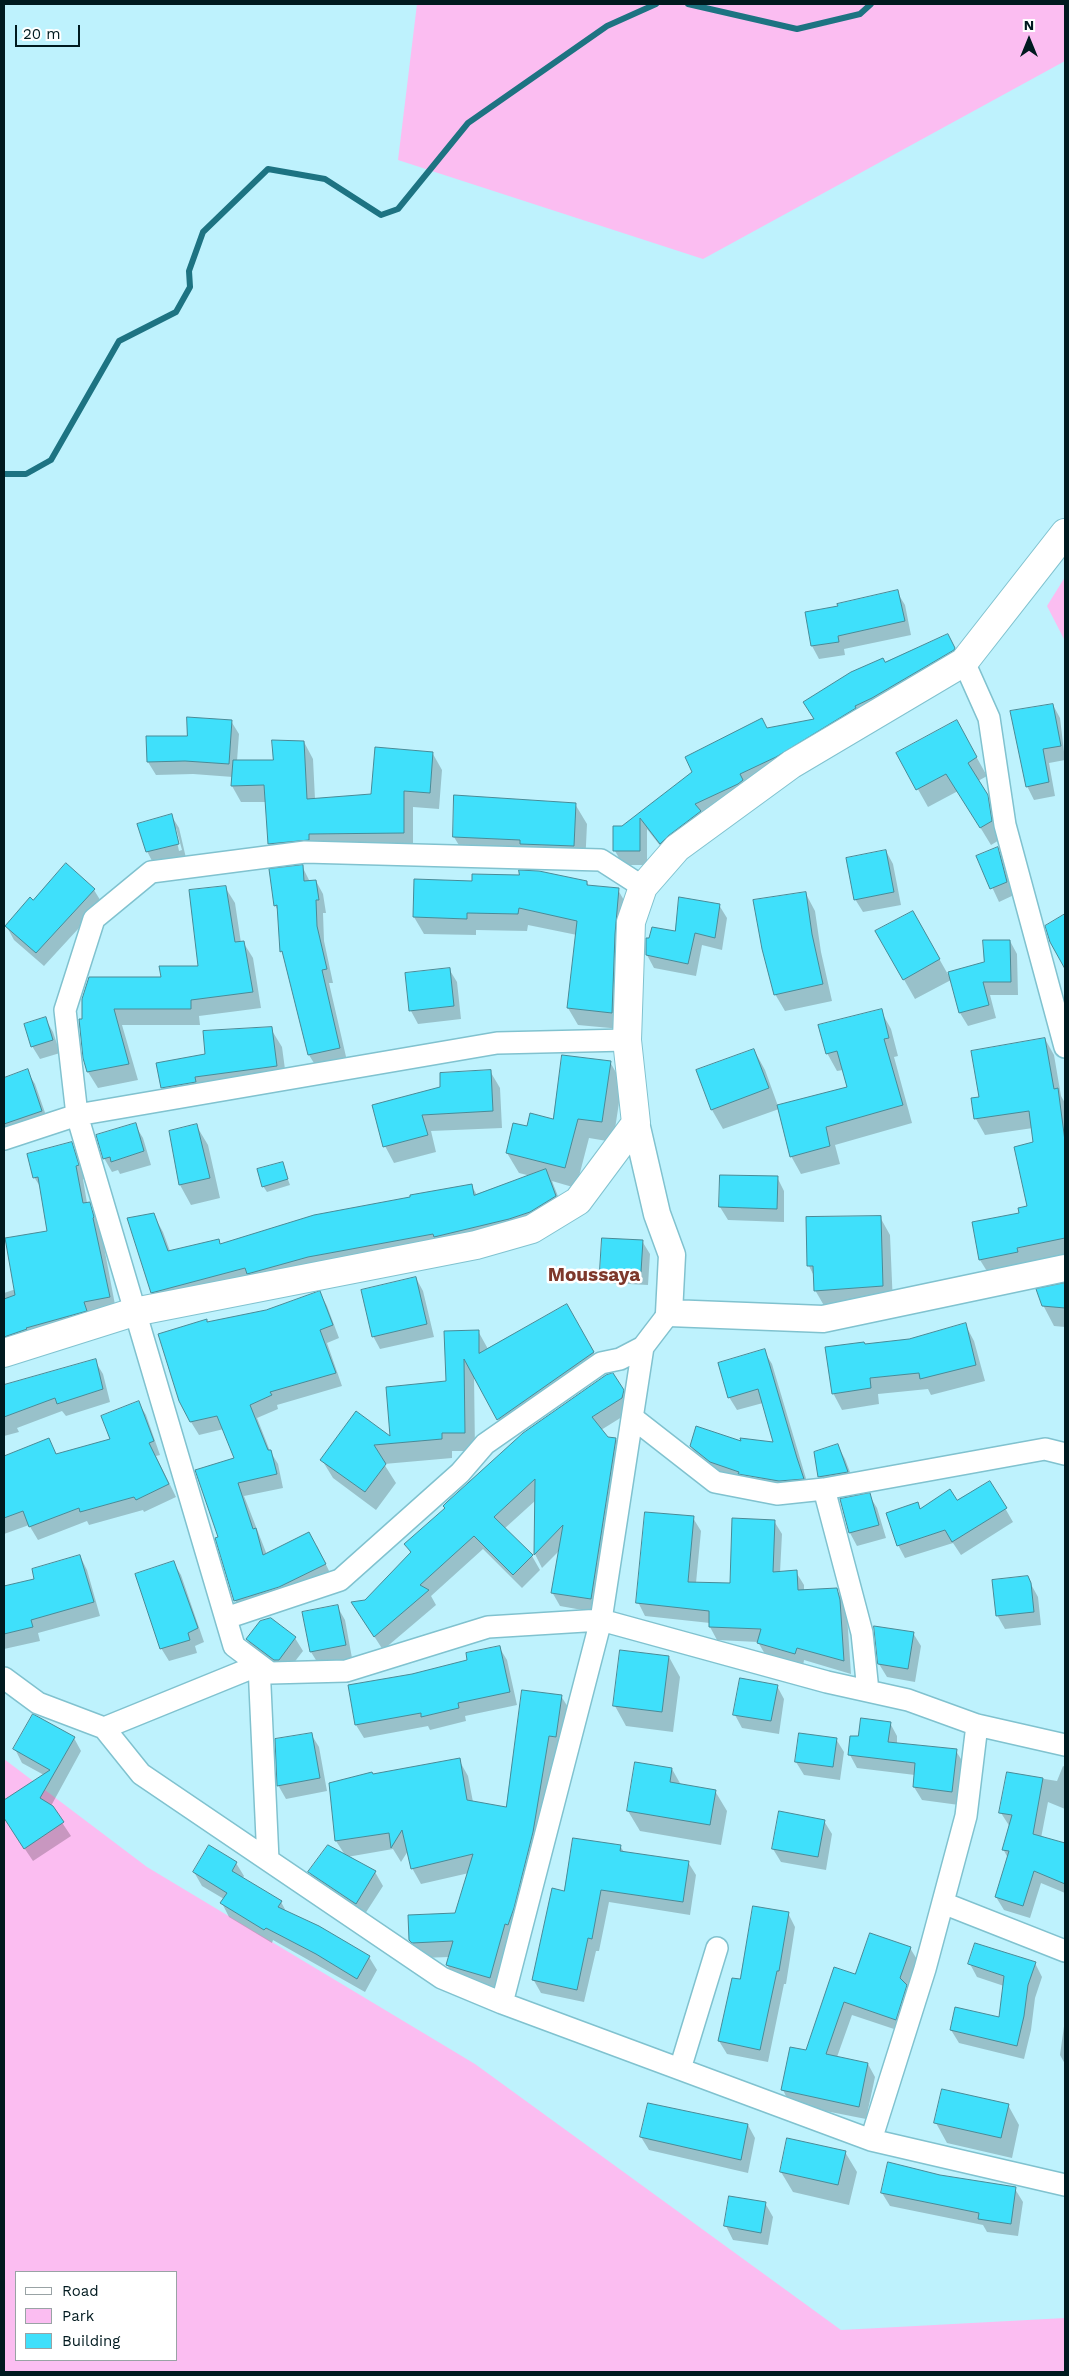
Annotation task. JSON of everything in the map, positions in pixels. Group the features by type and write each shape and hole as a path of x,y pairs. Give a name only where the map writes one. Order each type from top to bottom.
{"main road":[{"path":"4,1353 134,1312 476,1245 532,1229 578,1201 636,1123 627,1040 632,922 643,887 677,848 792,764 964,662 1065,533"}],"street":[{"path":"964,662 989,718 1005,825 1065,1047"},
{"path":"643,887 601,860 305,852 151,872 94,919 65,1010 77,1115 234,1646 270,1673 346,1671 488,1627 601,1620 908,1700 977,1725 1065,1746"},
{"path":"4,1139 77,1115 498,1043 627,1040"},
{"path":"226,1618 340,1580 460,1473 485,1444 601,1363 620,1359 643,1347 669,1313 672,1255 657,1214 636,1123"},
{"path":"669,1313 823,1319 1065,1268"},
{"path":"502,2003 601,1620 643,1347"},
{"path":"632,1418 715,1482 777,1494 824,1490 1046,1449 1065,1454"},
{"path":"824,1490 862,1633 868,1691"},
{"path":"104,1728 259,1664"},
{"path":"259,1664 268,1860"},
{"path":"4,1678 38,1703 104,1728 141,1774 442,1978 502,2003 871,2140 1065,2185"},
{"path":"871,2140 925,1969 966,1816 977,1725"},
{"path":"943,1902 1065,1951"},
{"path":"680,2069 718,1948"}],"green space":[{"path":"417,4 1065,4 1065,61 703,259 398,160"},
{"path":"1065,577 1065,641 1047,606"},
{"path":"4,1759 147,1867 475,2064 841,2330 1065,2318 1065,2372 4,2372"}],"building":[{"path":"898,590 905,621 838,636 839,642 811,646 805,612 838,606 837,604"},
{"path":"948,634 955,648 954,650 855,706 856,708 776,757 740,774 743,780 738,784 695,804 701,811 660,844 640,818 640,851 613,851 613,826 622,826 692,772 685,757 762,718 767,728 814,719 803,702 851,672 883,658 885,662"},
{"path":"1053,704 1061,746 1043,749 1049,782 1026,787 1010,711"},
{"path":"187,717 232,720 229,764 185,761 147,762 146,736 187,736"},
{"path":"957,720 977,757 968,763 988,795 992,821 980,828 946,774 916,790 896,753"},
{"path":"272,740 304,741 307,799 371,794 375,747 433,752 430,793 404,791 404,833 309,834 309,840 268,844 264,785 231,786 233,760 273,760"},
{"path":"454,795 576,803 574,846 520,844 520,840 453,837"},
{"path":"172,814 179,844 146,852 137,824"},
{"path":"998,847 1007,882 990,889 976,856"},
{"path":"886,850 894,892 854,900 846,858"},
{"path":"66,863 95,889 36,953 5,926 30,897 33,900"},
{"path":"303,865 304,881 316,880 319,900 316,900 317,926 327,969 322,970 340,1048 308,1055 282,951 280,952 277,905 274,906 269,869"},
{"path":"519,870 539,871 587,881 587,885 619,888 612,1013 567,1008 577,921 519,908 518,914 467,913 467,919 413,917 414,879 472,881 472,874 519,875"},
{"path":"226,886 235,942 244,941 253,992 191,1000 191,1009 114,1009 129,1064 87,1072 83,1058 79,1019 82,1019 82,999 89,977 161,977 159,966 198,966 189,890"},
{"path":"806,892 812,934 823,984 774,995 762,949 753,900"},
{"path":"679,897 720,904 715,938 695,933 688,964 646,955 646,938 649,938 652,927 675,931"},
{"path":"913,911 940,959 903,980 875,931"},
{"path":"1065,914 1065,969 1050,942 1045,926"},
{"path":"983,940 1010,940 1011,982 983,982 989,1005 959,1013 948,972 984,962"},
{"path":"450,968 454,1006 409,1011 405,973"},
{"path":"882,1009 889,1038 884,1039 903,1105 826,1127 830,1146 790,1157 777,1105 847,1087 837,1051 826,1054 818,1025"},
{"path":"46,1017 53,1040 31,1047 24,1024"},
{"path":"272,1027 277,1066 195,1077 196,1082 161,1088 156,1063 205,1054 203,1031"},
{"path":"1045,1038 1054,1089 1058,1088 1065,1141 1065,1238 1017,1248 1018,1252 979,1260 972,1222 1019,1213 1018,1208 1027,1206 1014,1147 1033,1142 1029,1111 974,1119 971,1098 979,1097 971,1051"},
{"path":"754,1049 769,1088 711,1110 696,1070"},
{"path":"562,1055 611,1061 602,1122 578,1119 565,1168 506,1153 513,1123 527,1126 530,1113 553,1119"},
{"path":"28,1069 42,1111 4,1124 4,1078"},
{"path":"491,1070 493,1111 422,1115 428,1135 383,1147 372,1105 440,1087 440,1073"},
{"path":"136,1123 144,1151 111,1162 110,1157 103,1159 96,1135"},
{"path":"197,1124 210,1178 179,1185 169,1131"},
{"path":"72,1142 79,1165 76,1166 83,1203 90,1202 110,1297 84,1302 87,1311 26,1328 4,1337 4,1299 15,1295 5,1238 47,1231 38,1177 33,1178 27,1154"},
{"path":"283,1162 288,1179 262,1187 257,1169"},
{"path":"546,1169 556,1196 530,1212 509,1219 434,1237 433,1234 308,1257 247,1274 245,1268 151,1293 127,1218 154,1213 168,1251 219,1239 220,1244 314,1215 410,1197 410,1195 472,1184 474,1195"},
{"path":"720,1175 778,1176 777,1209 719,1207"},
{"path":"881,1216 883,1286 814,1291 813,1266 807,1266 806,1217"},
{"path":"602,1238 643,1240 641,1272 600,1270"},
{"path":"416,1277 427,1324 372,1337 361,1290"},
{"path":"1065,1283 1065,1308 1042,1306 1036,1289"},
{"path":"320,1291 333,1325 320,1330 336,1373 270,1392 272,1395 250,1405 268,1450 271,1450 277,1474 238,1483 253,1529 256,1528 263,1555 309,1532 326,1564 279,1587 234,1601 215,1538 218,1537 195,1470 234,1458 217,1416 190,1422 179,1401 158,1334 207,1319 207,1322 266,1310"},
{"path":"567,1304 594,1352 497,1420 464,1359 465,1433 442,1433 442,1439 374,1445 386,1464 365,1492 320,1460 356,1411 390,1436 386,1387 446,1381 444,1331 479,1330 479,1353"},
{"path":"966,1323 976,1365 920,1379 919,1373 870,1378 871,1388 832,1394 825,1347 909,1339"},
{"path":"765,1349 804,1479 779,1481 738,1474 739,1472 710,1462 690,1446 696,1426 741,1441 740,1438 773,1442 758,1389 728,1398 718,1363"},
{"path":"96,1359 103,1389 57,1404 55,1398 4,1417 4,1385"},
{"path":"613,1373 624,1390 622,1398 592,1417 608,1437 616,1438 591,1599 551,1593 563,1525 534,1555 535,1479 494,1517 533,1555 513,1575 474,1536 420,1585 429,1590 374,1637 351,1602 365,1600 411,1552 404,1544 445,1508 443,1506 447,1502 523,1433 606,1375"},
{"path":"139,1401 154,1441 149,1443 169,1484 136,1500 134,1497 80,1512 79,1508 29,1527 23,1511 4,1518 4,1456 49,1438 56,1454 110,1439 101,1416"},
{"path":"838,1444 848,1472 818,1477 814,1452"},
{"path":"990,1481 1007,1508 952,1542 945,1530 897,1546 886,1513 918,1502 920,1509 950,1489 957,1500"},
{"path":"870,1493 879,1525 849,1533 840,1499"},
{"path":"645,1512 694,1516 688,1582 730,1583 732,1518 775,1520 773,1572 797,1570 798,1590 837,1588 840,1600 844,1661 797,1648 795,1654 757,1643 761,1629 709,1627 709,1611 636,1603"},
{"path":"80,1555 94,1602 31,1620 33,1627 4,1634 4,1586 34,1579 32,1569"},
{"path":"174,1561 198,1628 188,1633 190,1640 160,1649 135,1574"},
{"path":"1028,1576 1031,1583 1034,1612 996,1616 992,1580"},
{"path":"338,1605 346,1645 310,1652 302,1612"},
{"path":"271,1618 296,1637 279,1660 274,1660 246,1639 260,1621"},
{"path":"874,1626 914,1632 908,1669 878,1664"},
{"path":"500,1646 510,1692 458,1703 459,1708 421,1717 421,1713 355,1725 348,1685 412,1674 467,1660 466,1653"},
{"path":"620,1650 669,1656 662,1712 613,1706"},
{"path":"740,1678 778,1685 771,1721 733,1715"},
{"path":"522,1690 562,1695 556,1737 549,1736 533,1832 514,1908 508,1925 505,1924 490,1978 446,1965 453,1941 412,1943 409,1940 408,1915 455,1913 473,1854 411,1869 402,1830 391,1848 389,1833 335,1841 329,1783 372,1772 373,1774 460,1758 467,1800 506,1807"},
{"path":"33,1714 75,1737 40,1798 53,1806 64,1822 24,1849 4,1818 4,1800 50,1770 13,1749"},
{"path":"861,1718 891,1722 888,1742 957,1749 952,1792 913,1787 915,1763 848,1755 850,1736 858,1736"},
{"path":"312,1733 320,1778 277,1786 275,1739"},
{"path":"799,1733 837,1738 833,1767 795,1762"},
{"path":"635,1762 672,1768 670,1782 716,1790 710,1825 627,1811"},
{"path":"1007,1772 1043,1778 1033,1834 1065,1843 1065,1884 1034,1871 1023,1906 995,1897 1009,1851 1002,1850 1012,1815 999,1813"},
{"path":"779,1811 825,1820 818,1857 772,1849"},
{"path":"573,1838 621,1845 620,1851 689,1861 683,1902 601,1890 592,1939 588,1938 577,1990 532,1980 552,1888 564,1891"},
{"path":"209,1845 237,1862 232,1871 282,1901 278,1907 319,1926 370,1956 357,1979 316,1954 266,1928 264,1930 220,1903 227,1893 193,1872"},
{"path":"328,1845 376,1871 356,1904 308,1872"},
{"path":"753,1906 789,1912 779,1971 777,1971 760,2050 718,2041 732,1978 740,1979"},
{"path":"870,1933 911,1947 900,1978 907,1985 896,2020 844,2002 826,2054 868,2063 859,2107 781,2090 790,2047 806,2050 834,1967 855,1974"},
{"path":"975,1943 1036,1962 1028,1985 1024,2016 1017,2046 950,2030 955,2007 999,2017 1004,1976 968,1964"},
{"path":"942,2089 1009,2104 1001,2138 934,2123"},
{"path":"648,2103 748,2124 741,2160 640,2137"},
{"path":"787,2138 846,2151 838,2185 780,2172"},
{"path":"888,2162 940,2175 1016,2187 1011,2224 978,2219 979,2213 881,2193"},
{"path":"729,2196 766,2202 761,2233 724,2226"}],"waterway":[{"path":"4,474 26,474 51,460 119,341 176,312 190,287 189,271 203,232 268,169 325,179 381,215 398,209 468,123 607,26 656,4"},
{"path":"688,4 797,29 860,14 871,4"}],"district":[{"name":"Moussaya","path":"594,1275"}]}
